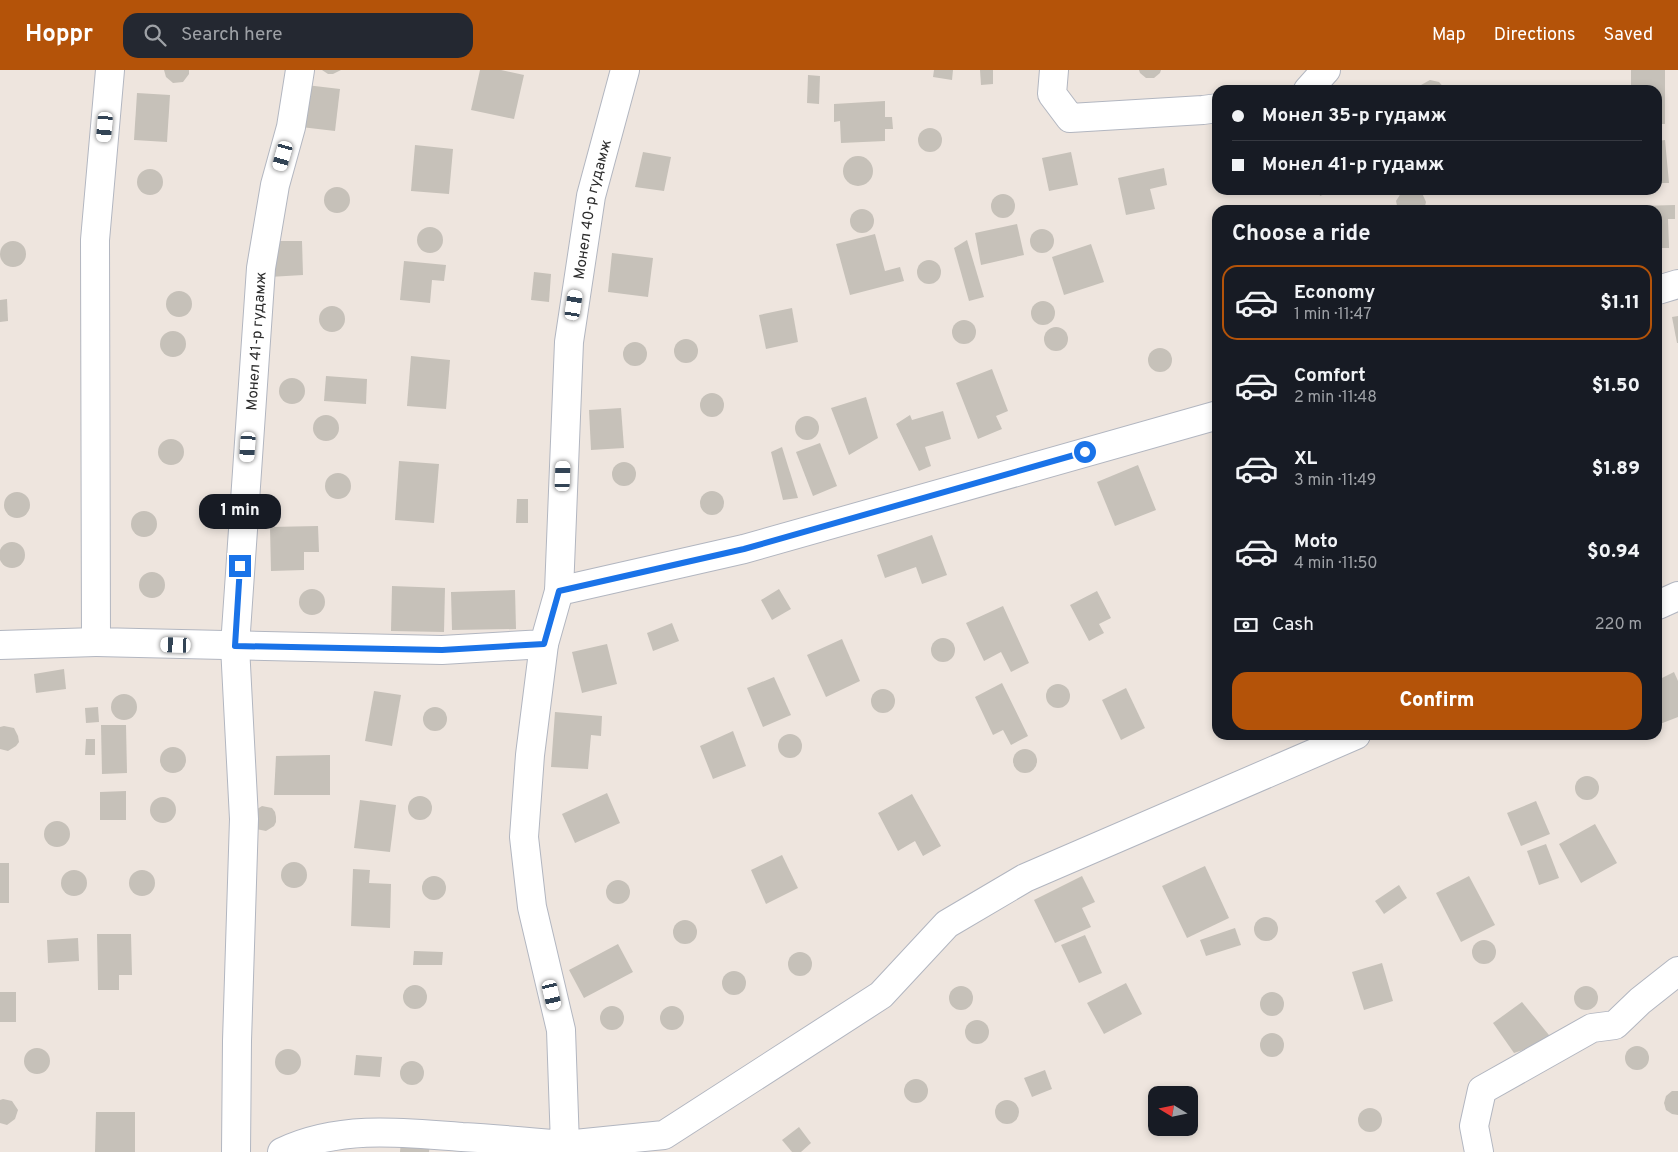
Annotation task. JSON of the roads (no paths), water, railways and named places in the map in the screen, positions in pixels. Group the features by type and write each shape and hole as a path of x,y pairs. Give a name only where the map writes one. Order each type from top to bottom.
{"street":[{"path":"96,642 95,240 110,70"},
{"name":"Монел 41-р гудамж","path":"236,1152 237,1041 244,819 235,646 261,268 275,185 291,127 300,70"},
{"name":"Монел 40-р гудамж","path":"565,1148 561,1030 532,907 524,837 530,755 544,644 559,591 569,342 591,196 625,70"},
{"path":"1054,70 1052,94 1070,118 1212,109"},
{"path":"1312,85 1326,70"},
{"path":"1662,289 1678,284"},
{"path":"559,591 744,549 1212,417"},
{"path":"1662,603 1678,596"},
{"path":"0,644 96,642 442,650 544,644"},
{"path":"282,1152 297,1145 347,1134 397,1131 565,1148 664,1135 881,995 947,924 1025,878 1344,740"},
{"path":"1479,1152 1474,1126 1482,1090 1592,1028 1615,1025 1640,1002 1678,972"}]}
